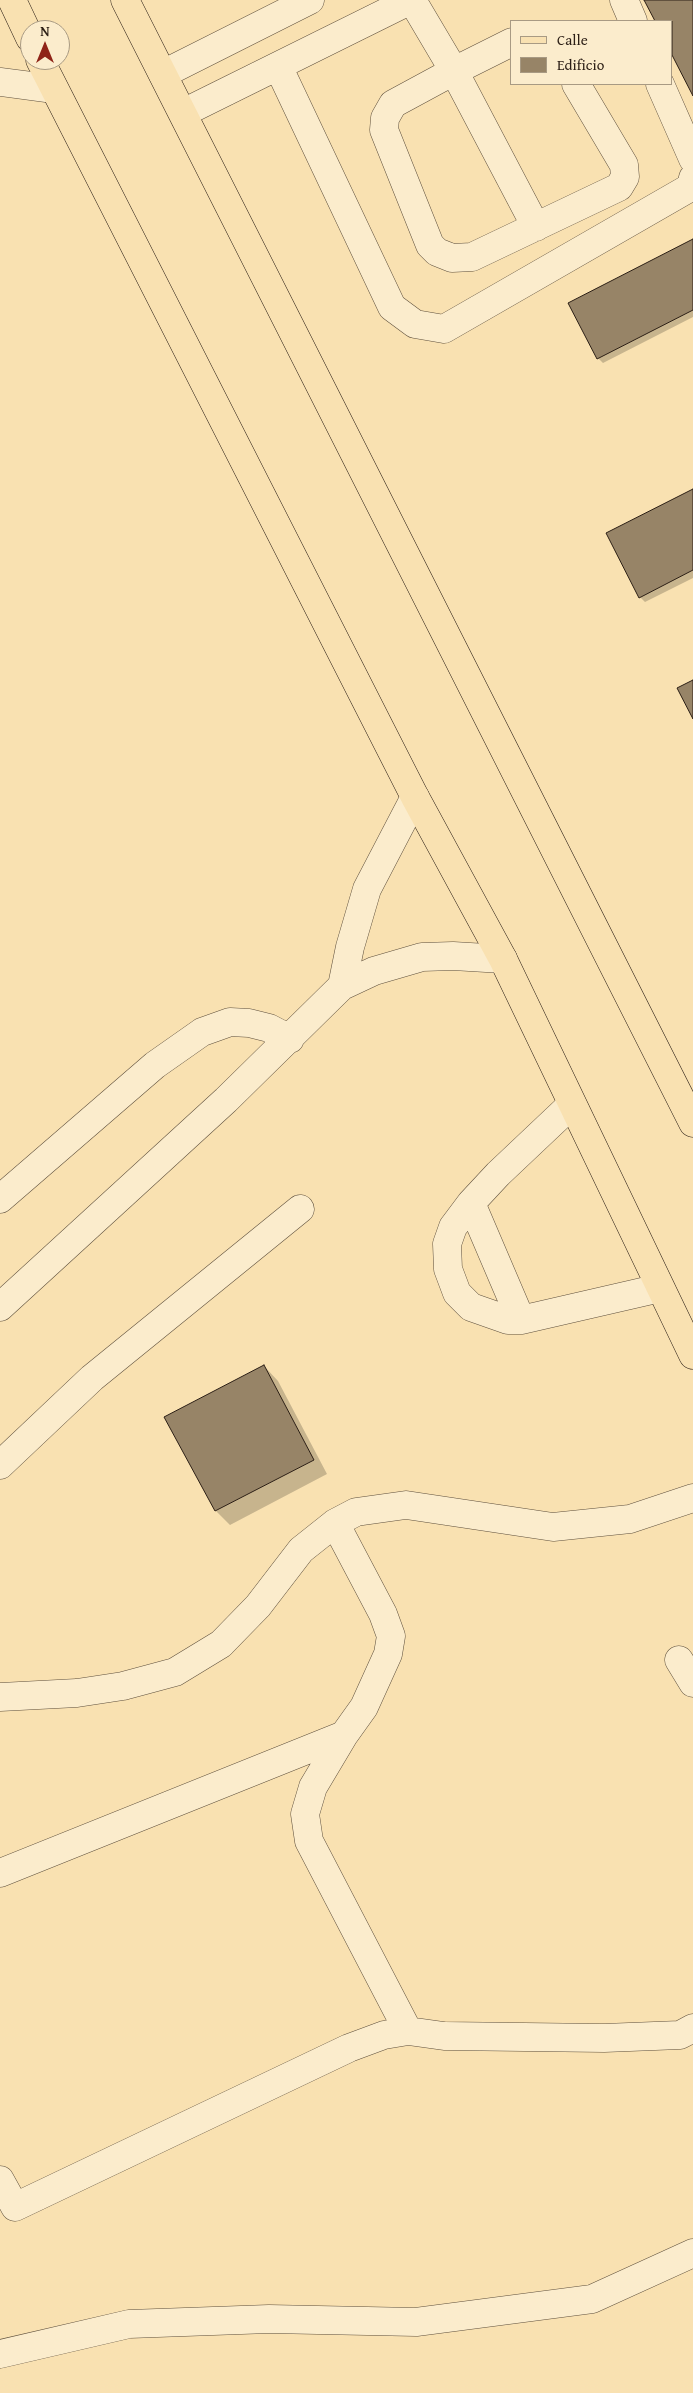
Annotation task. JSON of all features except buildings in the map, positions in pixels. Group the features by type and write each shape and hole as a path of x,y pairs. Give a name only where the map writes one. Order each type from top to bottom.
{"main road":[{"path":"12,0 21,20"},
{"path":"125,0 184,113 693,1123"},
{"path":"45,70 415,797 503,959 571,1105 693,1355"}],"street":[{"path":"164,74 310,0"},
{"path":"184,113 412,0 454,71 536,227"},
{"path":"624,0 633,20"},
{"path":"510,43 393,104 385,118 384,130 430,244 437,252 452,258 472,258 619,187 625,177 624,165 577,85"},
{"path":"278,66 392,307 415,324 444,329 691,187 693,178"},
{"path":"0,82 54,89"},
{"path":"660,85 693,159"},
{"path":"342,986 350,947 367,889 415,797"},
{"path":"0,1308 290,1039 342,986 374,971 422,958 453,956 503,959"},
{"path":"0,1199 155,1065 202,1032 230,1022 249,1023 269,1028 290,1039"},
{"path":"571,1105 498,1174 471,1203 453,1227 447,1244 448,1269 458,1293 471,1307 499,1317 521,1320 660,1288"},
{"path":"471,1203 521,1320"},
{"path":"0,1465 92,1378 300,1209"},
{"path":"0,1698 76,1693 123,1686 174,1672 221,1644 258,1606 301,1550 335,1522 356,1512 406,1505 553,1527 630,1520 693,1498"},
{"path":"335,1522 383,1614 390,1636 388,1654 364,1707 344,1734 312,1787 305,1814 309,1840 408,2031"},
{"path":"679,1660 693,1683"},
{"path":"0,1873 344,1734"},
{"path":"0,2180 15,2206 349,2048 384,2035 408,2031 444,2036 604,2038 680,2035 693,2028"},
{"path":"0,2354 129,2324 269,2319 416,2322 592,2299 693,2253"}]}
